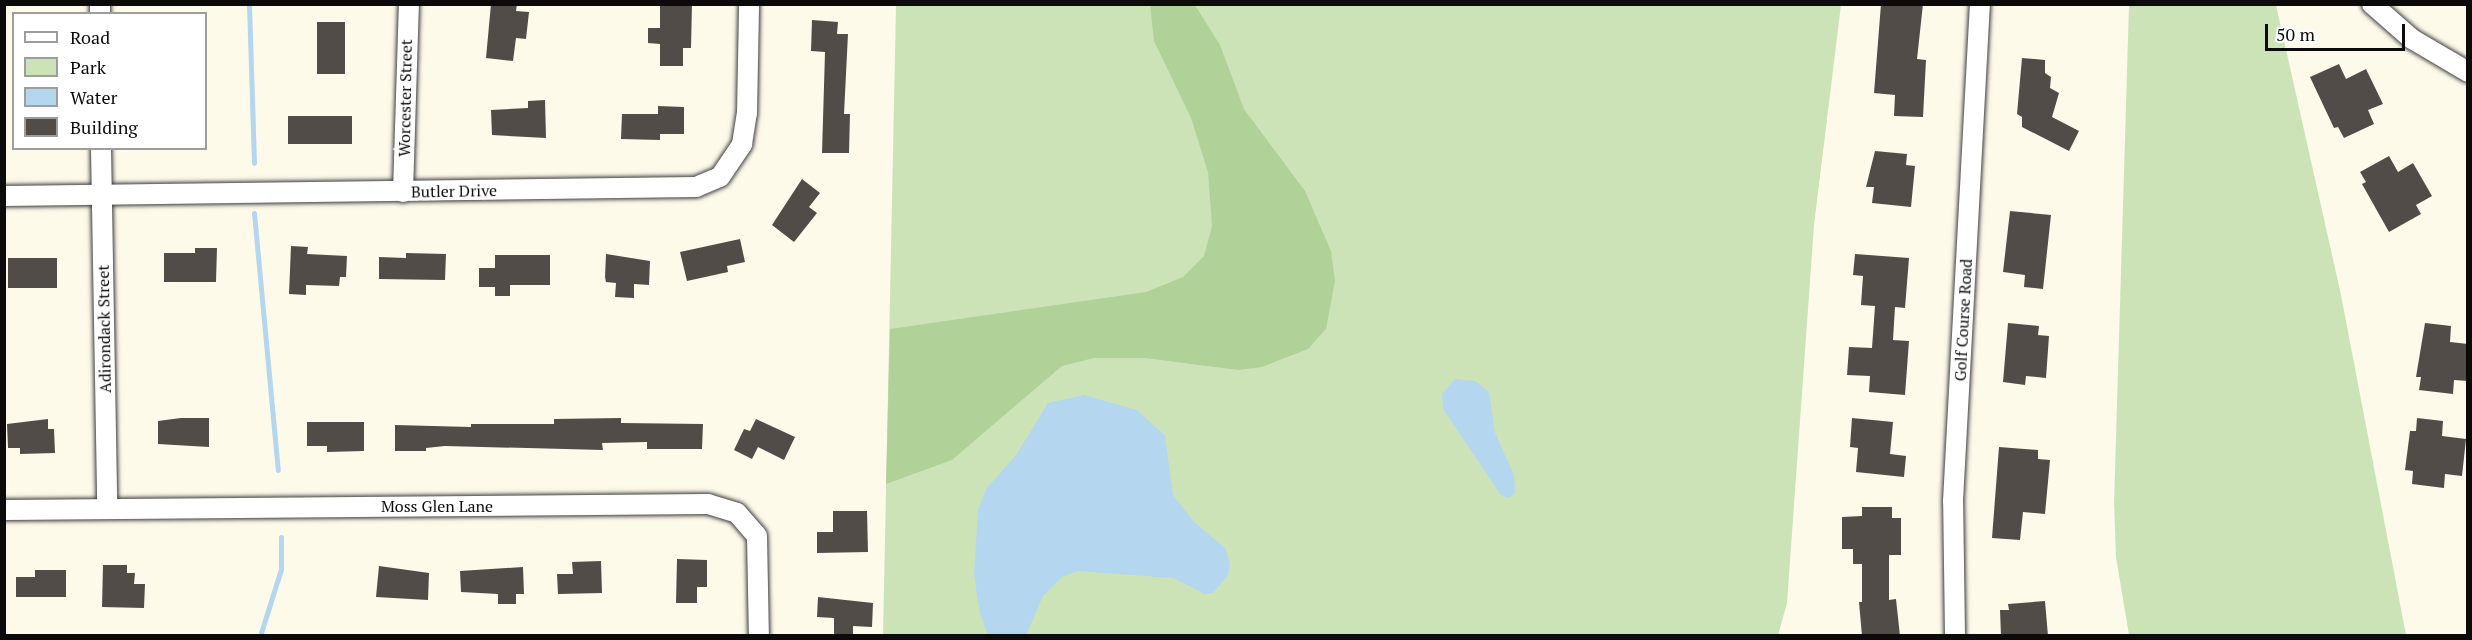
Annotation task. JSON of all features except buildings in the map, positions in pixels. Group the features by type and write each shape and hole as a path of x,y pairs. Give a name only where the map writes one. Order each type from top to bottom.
{"street":[{"name":"Worcester Street","path":"403,192 409,4"},
{"name":"Butler Drive","path":"4,196 679,189 709,183 720,177 737,158 746,129 749,4"},
{"name":"Golf Course Road","path":"1955,636 1954,477 1980,4"},
{"path":"2372,4 2412,39 2468,72"},
{"name":"Adirondack Street","path":"102,150 107,509"},
{"name":"Moss Glen Lane","path":"4,510 718,506 745,520 757,537 759,636"}],"green space":[{"path":"896,5 1841,5 1814,225 1787,603 1778,635 883,636"},
{"path":"1150,5 1195,5 1220,45 1244,109 1305,191 1331,251 1335,281 1326,329 1308,349 1262,367 1238,370 1145,358 1094,358 1062,366 952,460 886,484 890,329 1146,292 1183,277 1204,256 1212,226 1208,172 1191,118 1154,41"},
{"path":"2129,5 2276,5 2341,295 2406,635 2129,635 2116,557 2114,504"}],"water":[{"path":"1455,379 1475,381 1489,392 1495,433 1514,475 1515,493 1509,498 1501,495 1443,409 1442,394"},
{"path":"1084,395 1137,410 1165,436 1173,495 1193,521 1225,548 1230,563 1228,575 1213,593 1205,594 1173,578 1077,571 1062,577 1043,596 1026,635 988,635 980,614 974,575 978,510 986,489 1016,455 1048,403"}],"waterway":[{"path":"249,4 254,163"},
{"path":"254,213 278,470"},
{"path":"260,636 281,569 281,537"}]}
